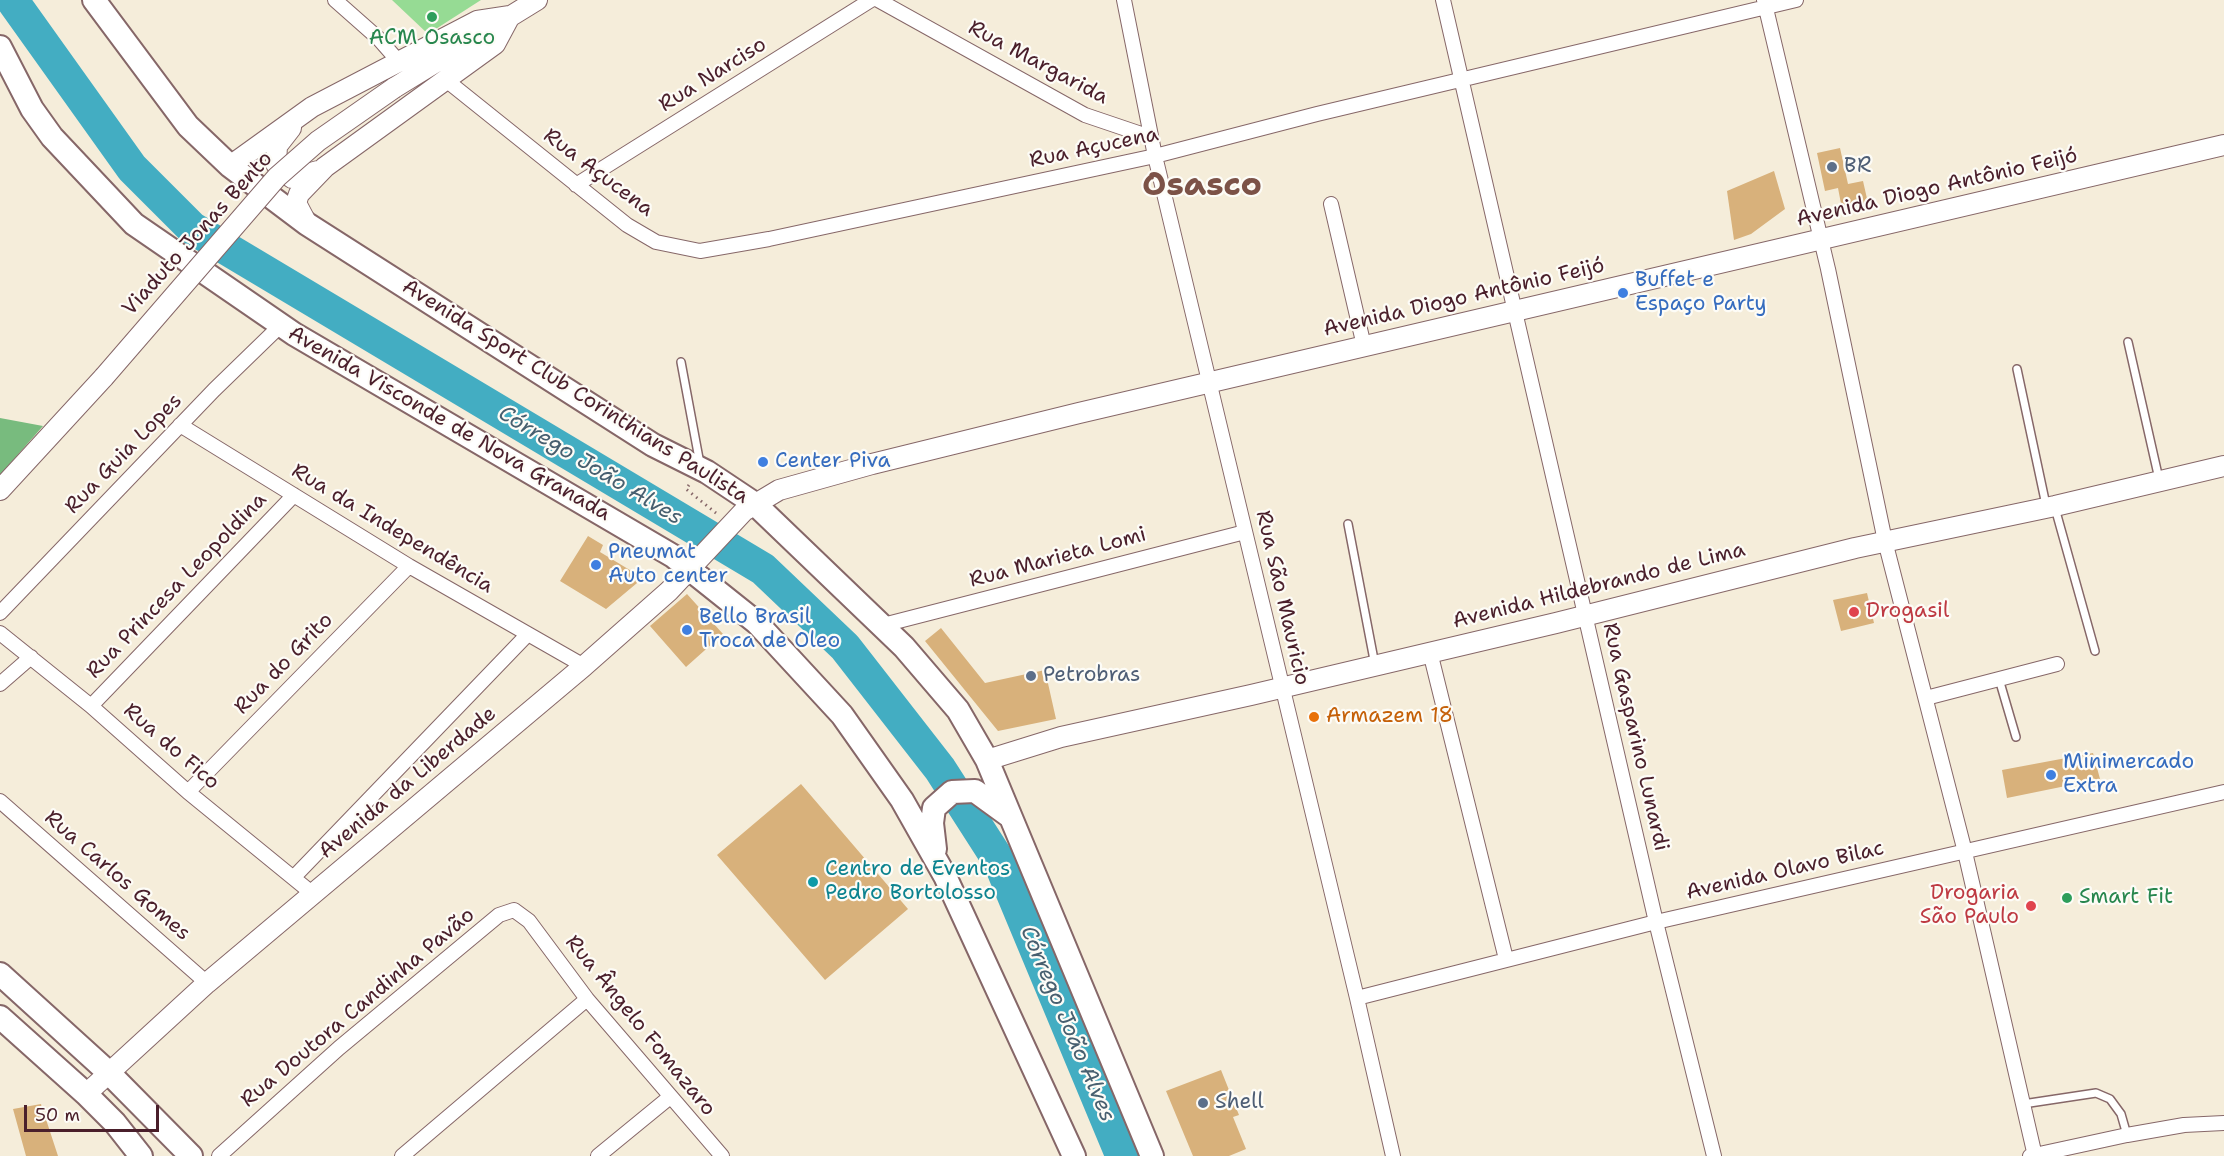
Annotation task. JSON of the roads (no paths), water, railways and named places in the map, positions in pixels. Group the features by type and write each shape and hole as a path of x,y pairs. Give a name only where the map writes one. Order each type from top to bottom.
{"main road":[{"name":"Avenida Sport Club Corinthians Paulista","path":"94,0 188,126 230,166 307,224 653,445 701,469 749,507 882,625 958,710 987,760 1003,811 1152,1156"},
{"name":"Viaduto Jonas Bento","path":"0,490 104,377 277,177 318,141 394,88 537,0"},
{"path":"230,166 312,107 477,21 510,16"},
{"path":"307,224 296,203 299,194 325,167 495,44 510,16"},
{"name":"Avenida Visconde de Nova Granada","path":"0,47 32,109 52,137 134,224 281,325 691,568 757,623 842,715 934,845 1074,1156"},
{"path":"312,107 285,133 277,146 275,158 279,168 292,178 310,174 325,167"},
{"name":"Avenida Diogo Antônio Feijó","path":"749,507 791,485 860,467 1514,310 2224,145"},
{"name":"Avenida Hildebrando de Lima","path":"987,760 1061,737 1586,615 1885,541 2050,507 2224,466"},
{"name":"Avenida da Liberdade","path":"86,1094 207,983 584,666 691,568 749,507"},
{"path":"934,845 934,808 947,795 960,790 975,791 1003,811"},
{"path":"0,974 108,1072 190,1156"},
{"path":"0,1017 116,1123 141,1156"}],"street":[{"path":"335,0 378,38 400,63"},
{"name":"Rua Narciso","path":"576,185 871,0"},
{"name":"Rua Margarida","path":"878,0 1085,115 1150,137"},
{"name":"Rua São Mauricio","path":"1124,0 1150,137 1393,1156"},
{"name":"Rua Gasparino Lunardi","path":"1443,0 1656,922 1714,1156"},
{"name":"Rua Açucena","path":"446,80 627,225 656,242 700,251 770,239 1155,156 1765,3 1796,0"},
{"path":"1765,3 1820,239 1885,541 1965,852 2033,1156 2127,1134 2184,1125 2224,1123"},
{"path":"1331,204 1364,346"},
{"name":"Rua Guia Lopes","path":"0,613 180,425 281,325"},
{"name":"Rua da Independência","path":"180,425 409,566 584,666"},
{"name":"Rua Princesa Leopoldina","path":"91,706 294,495"},
{"name":"Rua Marieta Lomi","path":"882,625 1245,532"},
{"name":"Rua do Grito","path":"188,792 409,566"},
{"name":"Rua do Fico","path":"0,633 91,706 188,792 313,894"},
{"path":"294,877 528,634"},
{"path":"1430,652 1506,960"},
{"path":"0,684 31,657"},
{"path":"1926,698 2057,664"},
{"name":"Avenida Olavo Bilac","path":"1357,998 1656,922 2224,792"},
{"name":"Rua Carlos Gomes","path":"0,801 207,983"},
{"name":"Rua Doutora Candinha Pavão","path":"219,1156 339,1048 500,915 514,910 529,921"},
{"name":"Rua Ângelo Fomazaro","path":"529,921 587,999 722,1156"},
{"path":"402,1156 587,999"},
{"path":"598,1156 670,1097"}],"lane":[{"path":"2128,342 2160,481"},
{"path":"681,362 701,469"},
{"path":"2017,369 2050,507 2095,651"},
{"path":"1348,524 1375,665"},
{"path":"1999,679 2016,737"},
{"path":"2023,1104 2096,1093 2110,1099 2121,1114 2127,1134"}],"waterway":[{"name":"Córrego João Alves","path":"12,0 132,168 192,228 763,569 845,647 940,769 999,861 1122,1156"}],"place":[{"name":"ACM Osasco","path":"432,17"},
{"name":"BR","path":"1832,167"},
{"name":"Buffet e Espaço Party","path":"1623,293"},
{"name":"Center Piva","path":"763,462"},
{"name":"Pneumat Auto center","path":"596,565"},
{"name":"Drogasil","path":"1854,612"},
{"name":"Bello Brasil Troca de Oleo","path":"687,630"},
{"name":"Petrobras","path":"1031,676"},
{"name":"Armazem 18","path":"1314,717"},
{"name":"Minimercado Extra","path":"2051,775"},
{"name":"Centro de Eventos Pedro Bortolosso","path":"813,882"},
{"name":"Smart Fit","path":"2067,898"},
{"name":"Drogaria São Paulo","path":"2031,906"},
{"name":"Shell","path":"1203,1103"}],"district":[{"name":"Osasco","path":"1202,186"}]}
